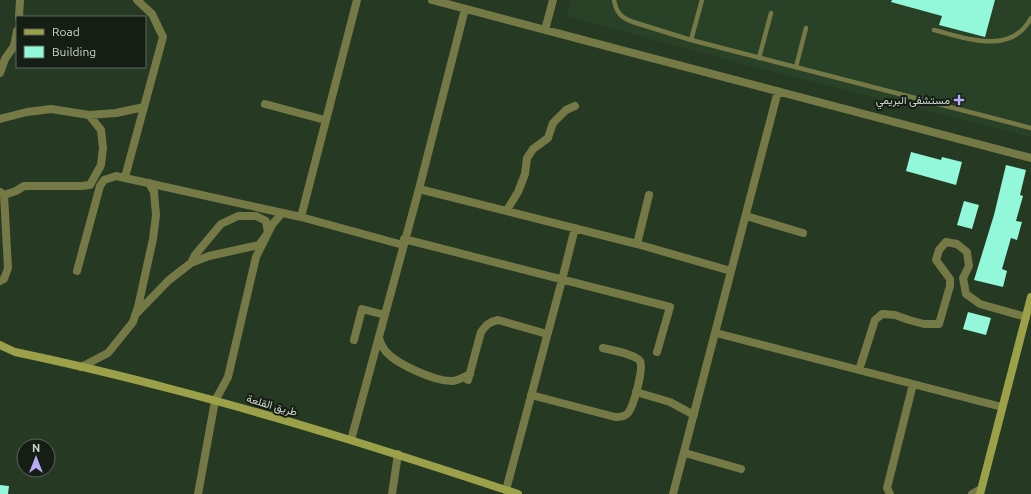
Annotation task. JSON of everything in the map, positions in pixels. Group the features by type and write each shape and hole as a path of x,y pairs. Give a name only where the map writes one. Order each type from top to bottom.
{"street":[{"path":"19,16 20,0"},
{"path":"125,177 163,36 152,14 137,0"},
{"path":"301,218 357,0"},
{"path":"432,0 1031,158"},
{"path":"545,30 553,0"},
{"path":"351,440 419,189 465,9"},
{"path":"0,73 5,59 14,46 16,36"},
{"path":"673,494 778,91"},
{"path":"265,104 325,120"},
{"path":"507,210 521,186 525,174 527,158 533,149 548,138 553,123 566,110 575,106"},
{"path":"0,119 27,112 51,109 89,115 116,113 144,107"},
{"path":"0,280 4,279 8,268 2,194 16,191 24,186 90,185 101,165 103,148 101,130 89,115"},
{"path":"77,271 100,186 104,180 110,177 125,177 404,242 670,307 657,352"},
{"path":"81,367 108,353 133,322 146,276 156,215 154,192 149,182"},
{"path":"419,189 507,210 731,271"},
{"path":"636,244 649,195"},
{"path":"198,494 215,401 228,378 256,257 272,225 282,213"},
{"path":"135,315 169,280 191,262 209,256 259,245 268,233 266,221 256,216 238,216 221,224 191,262"},
{"path":"746,216 803,233"},
{"path":"506,490 575,228"},
{"path":"859,370 875,320 882,314 895,315 924,324 939,324 950,286 950,279 936,260 939,250 946,242 956,244 966,252 969,266 963,278 966,294 980,304 1026,317"},
{"path":"972,494 980,491 1031,296"},
{"path":"354,340 362,309 385,315"},
{"path":"379,338 384,350 421,374 439,380 452,381 469,377 481,332 490,321 498,320 547,334"},
{"path":"716,333 1002,407"},
{"name":"طريق القلعة","path":"0,345 15,352 171,389 351,440 518,494"},
{"path":"531,395 615,417 628,414 632,407 642,366 639,360 632,356 603,348"},
{"name":"طريق القلعة","path":"0,352 15,352"},
{"path":"890,494 888,488 913,384"},
{"path":"636,392 670,402 694,415"},
{"path":"684,452 741,469"},
{"path":"392,494 398,454"}],"lane":[{"path":"614,0 616,9 625,20 691,40 1031,128"},
{"path":"691,40 702,0"},
{"path":"759,58 771,13"},
{"path":"934,30 981,42 994,42 1006,39 1017,33 1031,18"},
{"path":"796,67 806,28"}],"shaded area":[{"name":"مستشفى البريمي","path":"571,0 1031,0 1031,137 743,64 567,16"}],"building":[{"path":"892,0 995,0 985,37 939,25 942,16 891,2"},
{"path":"911,152 941,160 942,157 962,162 956,185 906,171"},
{"path":"1006,165 1026,170 1020,195 1023,196 1016,221 1022,222 1017,240 1011,238 1002,269 1007,271 1003,287 974,280 994,215"},
{"path":"964,201 979,205 972,229 957,225"},
{"path":"968,312 991,318 986,335 963,329"},
{"path":"0,485 9,486 8,494 0,494"}],"place":[{"name":"مستشفى البريمي","path":"959,100"}]}
